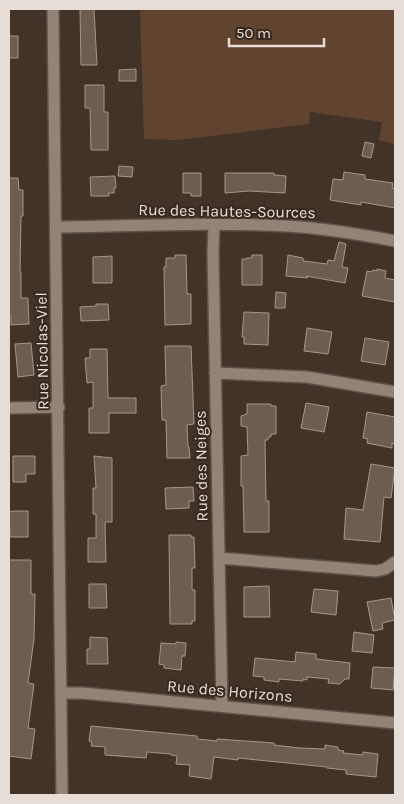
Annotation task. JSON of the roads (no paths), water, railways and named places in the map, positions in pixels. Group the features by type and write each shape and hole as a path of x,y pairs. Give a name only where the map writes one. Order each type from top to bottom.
{"street":[{"name":"Rue Nicolas-Viel","path":"53,9 57,227 62,795"},
{"name":"Rue des Hautes-Sources","path":"57,227 214,225 296,227 395,241"},
{"name":"Rue des Neiges","path":"214,225 222,706"},
{"path":"216,374 307,377 395,392"},
{"path":"9,408 58,407"},
{"path":"219,558 376,571 385,569 395,562"},
{"name":"Rue des Horizons","path":"61,693 82,693 395,723"}]}
